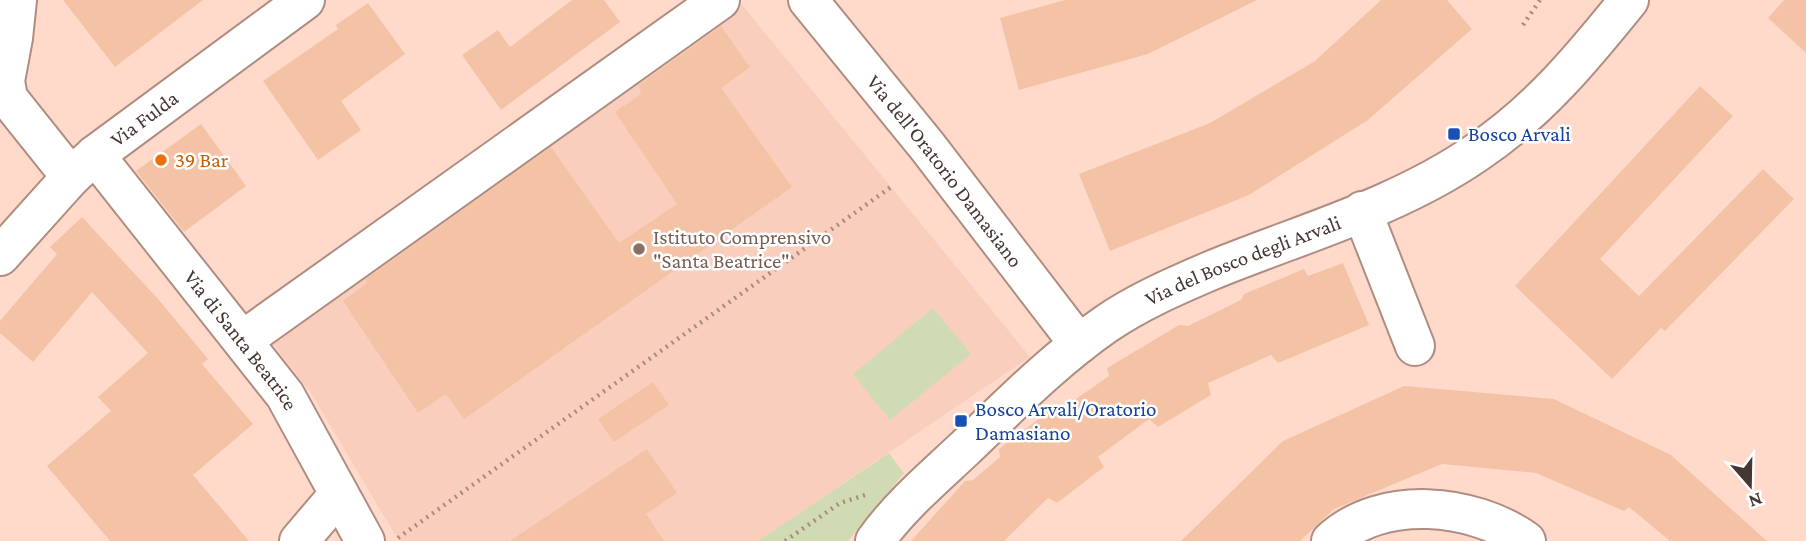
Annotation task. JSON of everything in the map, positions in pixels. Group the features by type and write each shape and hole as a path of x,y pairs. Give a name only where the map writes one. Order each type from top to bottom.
{"street":[{"name":"Via di Santa Beatrice","path":"17,0 5,81 8,98 83,166 243,340 285,395 339,494 381,540"},
{"name":"Via Fulda","path":"0,256 83,166 305,0"},
{"path":"243,340 720,0"},
{"name":"Via dell'Oratorio Damasiano","path":"808,0 927,146 1079,344"},
{"name":"Via del Bosco degli Arvali","path":"875,541 906,507 1030,387 1079,344 1126,312 1180,285 1423,186 1498,138 1553,90 1627,1"},
{"path":"1362,211 1415,346"},
{"path":"299,541 339,494"},
{"path":"1331,541 1351,526 1367,519 1404,511 1427,510 1474,516 1504,527 1526,541"}],"path":[{"path":"1523,25 1540,0"},
{"path":"381,540 891,187"},
{"path":"785,541 840,503 863,494 884,496 906,507"}],"shaded area":[{"name":"Istituto Comprensivo \"Santa Beatrice\"","path":"691,0 738,0 1030,357 758,541 401,541 311,393 247,311"}],"green space":[{"path":"933,308 971,354 890,420 853,374"},
{"path":"889,453 904,473 848,541 758,541"}],"building":[{"path":"63,0 203,0 115,67"},
{"path":"572,0 604,0 620,22 501,110 462,55 498,30 510,47"},
{"path":"1065,0 1257,0 1148,54 1019,90 1000,18"},
{"path":"1381,0 1447,0 1472,29 1368,120 1249,195 1110,251 1079,174 1210,123 1315,61"},
{"path":"1784,0 1806,0 1806,53 1768,18"},
{"path":"368,3 405,54 341,101 361,130 318,160 263,81 338,29 336,25"},
{"path":"721,26 750,67 721,88 792,187 464,419 446,394 418,413 343,301 367,283 366,279 551,147 619,243 677,204 615,112 641,94 639,85"},
{"path":"1700,86 1733,116 1600,259 1639,296 1763,169 1794,199 1665,331 1661,328 1612,379 1515,286"},
{"path":"201,124 246,186 184,232 136,171"},
{"path":"82,217 159,300 208,359 202,364 253,424 193,475 249,541 110,541 47,466 111,411 98,397 148,353 92,292 33,362 0,333 0,321 57,254 50,247"},
{"path":"1343,263 1369,325 1278,363 1271,355 1208,383 1211,395 1158,427 1149,419 1098,457 1104,467 1057,503 1048,498 1004,541 911,541 965,481 973,480 1000,457 999,449 1049,411 1056,413 1109,376 1107,368 1179,325 1188,326 1241,300 1244,294 1304,269 1308,276"},
{"path":"653,382 669,405 614,442 598,419"},
{"path":"1404,386 1554,399 1671,455 1767,541 1670,541 1629,507 1624,511 1536,473 1442,464 1334,509 1300,541 1181,541 1283,441"},
{"path":"647,449 677,493 646,514 664,541 510,541"}],"place":[{"name":"Bosco Arvali","path":"1454,134"},
{"name":"39 Bar","path":"161,160"},
{"name":"Istituto Comprensivo \"Santa Beatrice\"","path":"639,249"},
{"name":"Bosco Arvali/Oratorio Damasiano","path":"961,421"}]}
